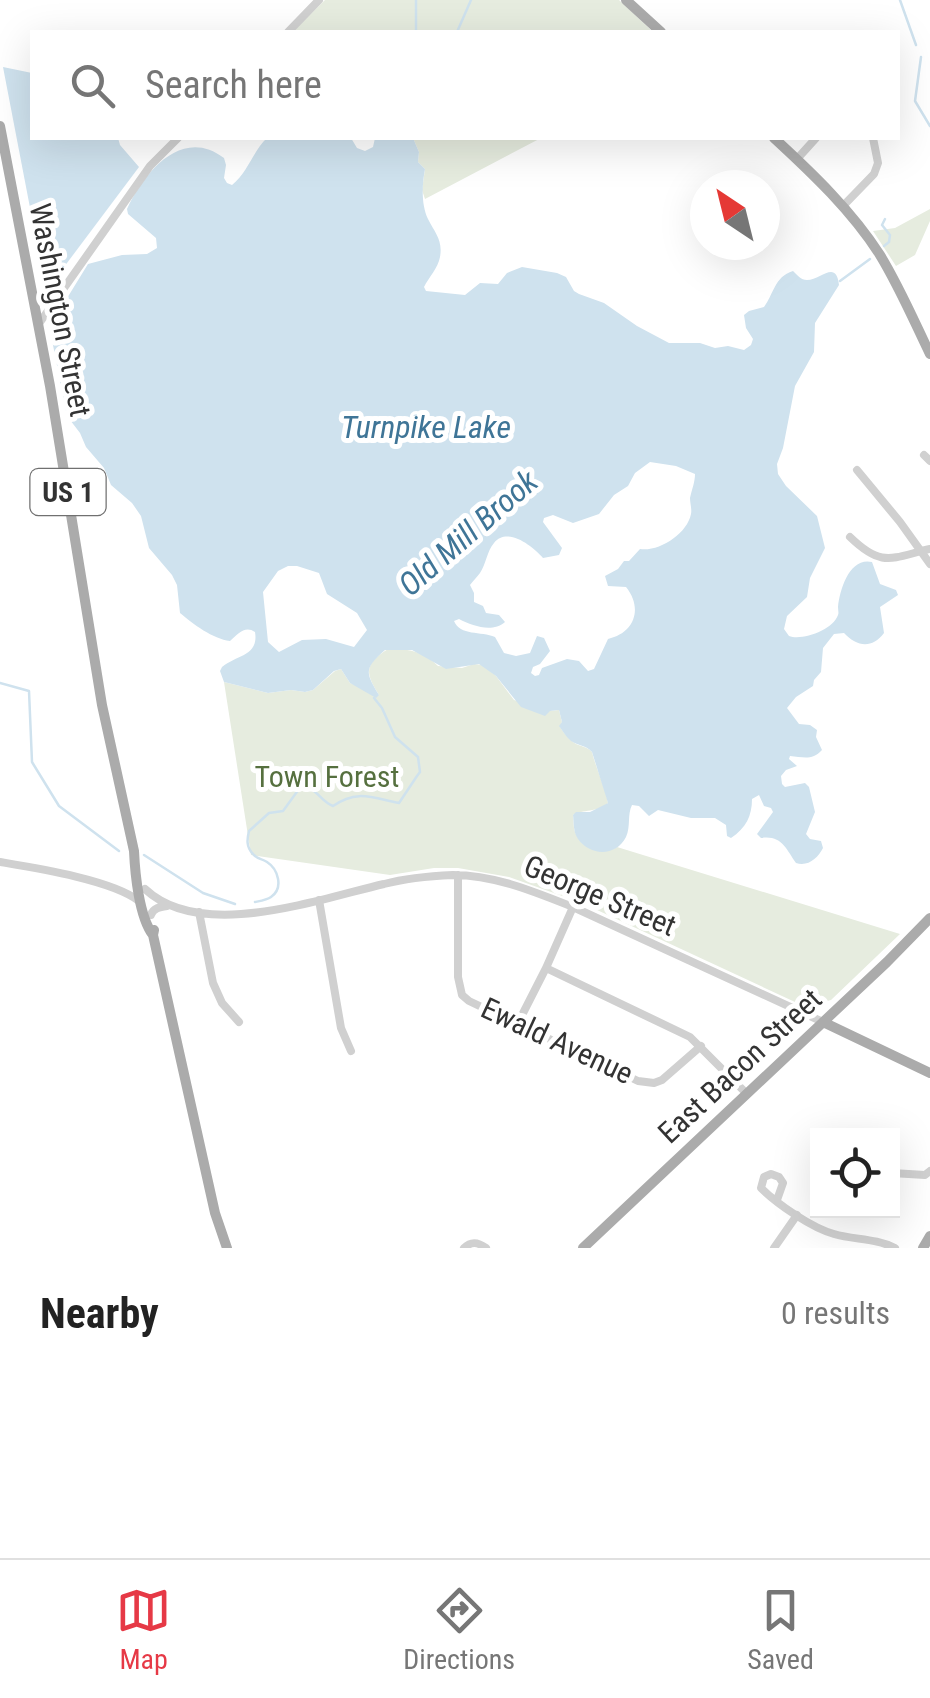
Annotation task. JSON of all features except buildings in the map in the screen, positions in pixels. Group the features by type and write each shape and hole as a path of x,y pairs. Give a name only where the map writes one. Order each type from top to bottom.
{"main road":[{"path":"626,0 659,30"},
{"name":"Washington Street","path":"0,126 62,459 99,689 223,1248"},
{"path":"776,140 860,228 890,273 930,354"},
{"name":"Washington Street","path":"135,857 133,864 148,931 152,934"},
{"name":"East Bacon Street","path":"584,1248 930,918"},
{"name":"George Street","path":"823,1022 930,1073"},
{"path":"923,1248 930,1236"}],"street":[{"path":"290,30 320,0"},
{"path":"38,325 150,166 176,140"},
{"path":"796,159 814,140"},
{"path":"842,206 874,174 878,163 873,140"},
{"path":"857,470 925,550 930,564"},
{"path":"850,537 884,560 925,550"},
{"path":"0,862 114,887 142,904"},
{"name":"George Street","path":"145,890 172,906 232,916 388,883 458,875 508,884 572,907 823,1022"},
{"name":"Ewald Avenue","path":"458,875 458,977 462,995 469,1001 638,1081 662,1080 701,1046"},
{"path":"114,887 136,877"},
{"path":"319,900 341,1028 350,1051"},
{"path":"151,915 159,907 172,906"},
{"path":"518,1023 572,907"},
{"path":"198,912 213,983 222,1003 240,1022"},
{"path":"546,968 679,1030 701,1046 747,1094"},
{"path":"900,1174 925,1176 930,1171"},
{"path":"777,1200 831,1234 881,1241 895,1248"},
{"path":"774,1248 797,1215"},
{"path":"464,1248 472,1243 486,1248"}],"green space":[{"path":"325,0 619,0 651,30 294,30"},
{"path":"414,140 537,140 425,199 425,169 418,162"},
{"path":"930,209 930,221 915,255 896,266 873,231 895,228"},
{"name":"Town Forest","path":"388,649 415,652 438,666 483,665 514,700 559,710 560,727 565,734 592,752 608,803 573,815 575,832 587,847 605,851 617,847 900,934 831,1000 810,1006 582,903 509,877 458,868 390,875 251,855 224,682 268,693 305,692 341,669 350,683 379,695 369,669 374,659"}],"water":[{"path":"3,67 30,73 30,140 119,140 139,167 46,291"},
{"name":"Turnpike Lake","path":"265,140 352,140 365,151 373,147 375,140 414,140 418,162 425,169 424,207 440,246 439,261 424,287 426,291 465,295 480,283 498,284 507,273 522,267 557,273 566,277 574,291 604,303 669,343 744,350 753,339 744,315 764,307 782,277 793,271 807,280 835,273 839,285 815,323 814,352 795,386 777,464 786,486 817,516 825,548 810,578 807,597 787,616 784,629 789,636 801,637 830,625 838,614 848,576 864,562 872,562 880,584 896,590 898,595 880,607 884,633 875,642 859,643 844,633 834,634 823,648 821,672 813,686 787,708 799,724 817,730 822,750 811,757 790,756 797,766 781,776 785,787 805,783 809,787 815,812 806,834 821,841 823,848 812,861 796,863 779,841 757,834 773,812 764,806 759,795 752,799 744,826 731,838 727,836 726,825 715,818 691,818 658,810 649,816 632,805 622,844 610,851 589,849 576,836 573,815 608,803 592,752 566,736 559,726 559,710 545,716 521,707 496,676 479,664 446,669 412,650 385,650 369,671 379,695 376,698 350,683 341,669 305,692 268,693 224,682 222,667 254,646 255,632 245,630 230,641 224,640 180,613 177,585 149,548 141,516 111,485 104,468 67,416 50,330 88,264 122,255 147,254 157,248 156,238 127,209 143,181 166,158 179,150 208,149 224,158 227,183 232,185","holes":["650,462 695,474 691,514 671,540 655,548 640,549 605,576 608,586 626,587 635,611 625,631 608,639 594,669 588,671 579,661 567,659 542,668 535,676 531,673 533,667 550,651 544,638 537,636 530,653 516,656 504,653 495,637 457,626 454,621 459,619 488,628 505,622 474,602 470,585 500,538 513,537 543,558 559,555 562,548 544,518 553,515 573,523 599,514 614,495 628,486 635,473","297,566 319,573 327,594 357,613 367,630 354,647 326,639 302,640 279,652 268,642 263,592 278,571"]}],"waterway":[{"path":"416,0 416,30"},
{"path":"458,30 471,0"},
{"name":"Old Mill Brook","path":"900,0 916,45"},
{"name":"Old Mill Brook","path":"921,57 915,101 930,126"},
{"name":"Old Mill Brook","path":"884,246 890,235 882,225 885,219"},
{"name":"Old Mill Brook","path":"840,281 870,259"},
{"name":"Old Mill Brook","path":"0,683 29,691 32,762 59,806 119,851"},
{"name":"Old Mill Brook","path":"255,902 275,893 278,879 271,865 251,851 249,831 269,813 283,811 299,789 309,788 333,806 358,796 399,803 420,772 418,757 395,737 374,698"},
{"name":"Old Mill Brook","path":"144,855 203,893 235,904"}]}
